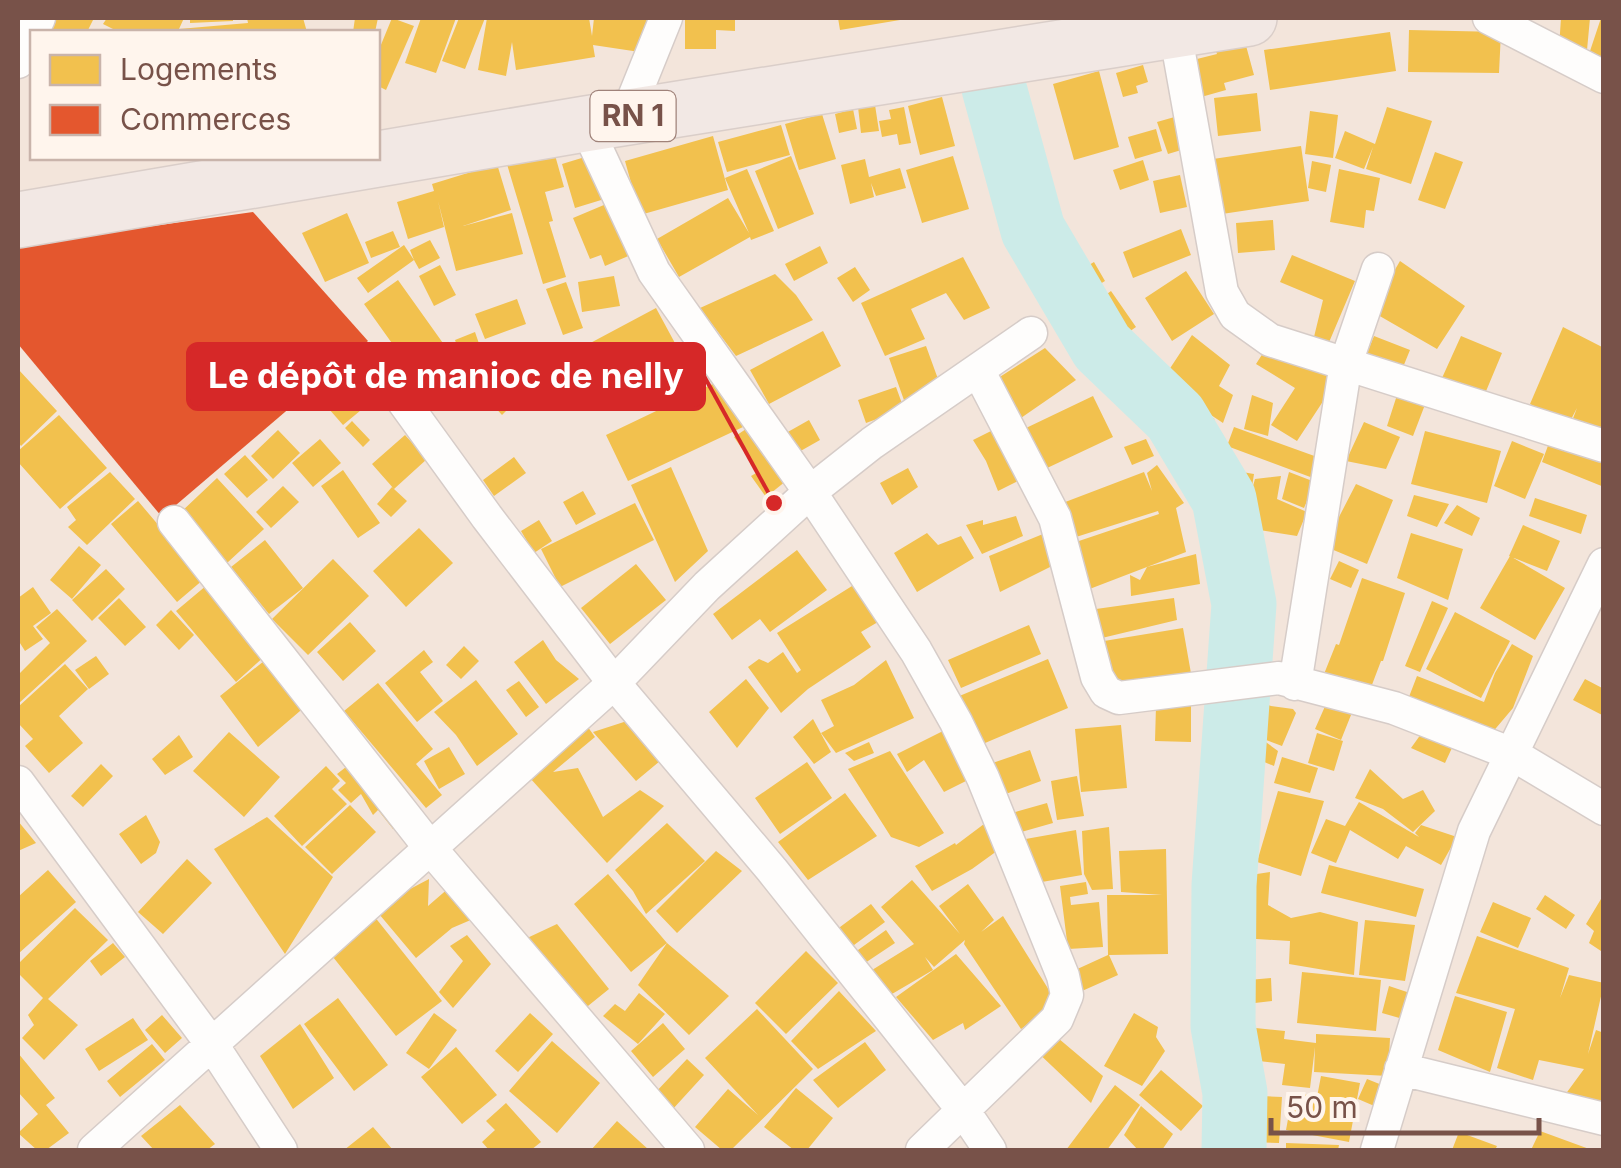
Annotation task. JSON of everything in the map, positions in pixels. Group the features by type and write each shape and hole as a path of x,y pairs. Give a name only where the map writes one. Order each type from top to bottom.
{"highway":[{"name":"RN 1","path":"380,159 1249,18"},
{"name":"RN 1","path":"18,220 374,160"}],"street":[{"path":"666,18 606,121 654,272 810,492 916,652 983,778 1063,976 1066,995 1057,1018 922,1150"},
{"path":"1489,18 1604,77"},
{"path":"1175,31 1222,292 1235,315 1270,340 1604,446"},
{"path":"18,62 30,38"},
{"path":"1295,684 1346,363 1378,269"},
{"path":"94,1150 614,684 707,586 810,492 1031,333"},
{"path":"978,370 1056,518 1097,677 1106,692 1119,698 1279,678 1394,708 1512,754 1604,809"},
{"path":"382,372 614,684 772,870 963,1110 990,1150"},
{"path":"174,522 431,849 688,1150"},
{"path":"1377,1150 1474,831 1604,564"},
{"path":"18,782 213,1046 281,1150"},
{"path":"1401,1069 1604,1119"}],"shaded area":[{"path":"18,18 1603,18 1603,1150 18,1150"}],"building: Logements":[{"path":"56,18 94,18 88,30 50,30"},
{"path":"107,18 184,18 179,29 248,23 247,18 303,18 306,30 115,30 103,24"},
{"path":"190,18 233,18 233,21 190,23"},
{"path":"355,18 378,18 375,30 353,30"},
{"path":"392,18 414,26 386,90 380,87 380,47"},
{"path":"421,18 456,18 436,73 405,63"},
{"path":"459,18 485,18 465,69 442,61"},
{"path":"487,18 589,18 592,36 594,18 658,18 653,54 593,45 595,57 516,70 512,42 506,76 478,70"},
{"path":"685,18 735,18 735,31 716,30 716,49 685,49"},
{"path":"838,18 900,18 900,20 840,30"},
{"path":"1561,18 1590,18 1587,50 1559,48"},
{"path":"1604,18 1604,58 1589,54"},
{"path":"1409,30 1501,32 1499,73 1408,72"},
{"path":"1390,32 1396,71 1270,90 1264,50"},
{"path":"1245,42 1254,75 1224,83 1226,90 1194,99 1185,62"},
{"path":"1143,65 1148,82 1136,86 1138,93 1123,97 1116,73"},
{"path":"1099,71 1119,147 1074,160 1053,84"},
{"path":"1257,93 1261,131 1218,136 1214,98"},
{"path":"942,97 955,146 920,155 908,106"},
{"path":"875,105 879,131 861,133 858,107"},
{"path":"904,107 911,143 899,145 897,134 882,137 879,121 891,119 889,110"},
{"path":"1387,107 1432,121 1411,184 1366,169 1373,147 1364,169 1335,158 1345,131 1375,144"},
{"path":"853,109 857,129 839,133 835,114"},
{"path":"1310,111 1338,115 1333,158 1305,154"},
{"path":"822,114 836,159 799,170 785,124"},
{"path":"1178,116 1188,148 1168,154 1157,122"},
{"path":"781,125 790,155 727,172 718,142"},
{"path":"1156,129 1162,151 1135,159 1128,137"},
{"path":"713,136 728,190 640,215 625,161"},
{"path":"1301,146 1309,201 1222,214 1213,159"},
{"path":"553,148 564,187 545,192 553,221 549,222 566,277 543,284 506,161"},
{"path":"1435,152 1463,162 1445,209 1418,200"},
{"path":"598,153 611,197 575,208 562,164"},
{"path":"791,156 814,214 778,229 755,171"},
{"path":"953,156 969,209 922,223 906,170"},
{"path":"865,159 869,177 900,168 906,188 876,196 871,183 874,197 850,204 841,165"},
{"path":"1143,160 1149,180 1120,190 1113,170"},
{"path":"1312,161 1331,165 1326,192 1308,188"},
{"path":"497,164 511,210 463,226 512,213 523,254 456,271 438,201 444,227 408,239 397,202 434,191 432,184"},
{"path":"747,169 774,231 751,240 750,237 679,277 657,239 728,198 749,233 725,178"},
{"path":"1339,169 1380,178 1374,211 1366,210 1364,228 1330,222"},
{"path":"1180,175 1187,207 1160,213 1153,181"},
{"path":"611,202 633,254 605,266 601,255 590,259 573,218"},
{"path":"347,213 369,263 325,282 302,233"},
{"path":"1273,220 1275,250 1238,253 1236,223"},
{"path":"1181,229 1191,255 1133,278 1123,252"},
{"path":"393,231 400,247 371,258 365,242"},
{"path":"430,240 440,258 419,269 410,250"},
{"path":"404,245 414,260 368,293 357,278"},
{"path":"820,246 828,263 794,281 785,264"},
{"path":"1292,255 1355,281 1327,347 1313,341 1323,300 1280,282"},
{"path":"963,257 990,308 964,320 946,293 911,309 925,339 885,356 861,303"},
{"path":"1400,261 1465,306 1437,349 1371,311"},
{"path":"1094,262 1105,281 1083,294 1072,275"},
{"path":"440,265 456,295 434,306 419,276"},
{"path":"855,267 870,290 853,302 837,278"},
{"path":"1186,271 1214,314 1172,341 1145,298"},
{"path":"775,274 813,320 736,356 700,308"},
{"path":"614,276 620,306 582,312 578,282"},
{"path":"398,280 450,353 416,377 364,304"},
{"path":"566,282 583,328 563,335 546,289"},
{"path":"1058,283 1087,321 1069,335 1040,296"},
{"path":"1111,291 1136,327 1113,343 1088,308"},
{"path":"517,299 526,324 485,339 475,314"},
{"path":"656,308 676,345 643,364 653,377 612,401 581,348"},
{"path":"1089,326 1107,353 1084,368 1066,341"},
{"path":"1563,327 1604,348 1604,423 1598,434 1572,421 1577,408 1568,425 1530,404"},
{"path":"823,331 841,366 769,404 750,370"},
{"path":"475,332 485,361 465,368 455,340"},
{"path":"1192,335 1230,365 1219,386 1233,395 1223,423 1161,382"},
{"path":"1374,336 1410,350 1401,372 1365,358"},
{"path":"1461,336 1502,353 1484,396 1442,378"},
{"path":"1272,339 1337,380 1297,441 1271,425 1295,388 1256,364"},
{"path":"926,346 942,390 905,403 889,358"},
{"path":"1045,348 1076,380 1018,420 995,380"},
{"path":"18,369 57,411 21,446 18,442"},
{"path":"370,375 384,391 343,425 329,409"},
{"path":"721,380 743,427 628,481 606,435"},
{"path":"492,384 512,405 502,415 482,393"},
{"path":"896,387 904,409 866,423 858,400"},
{"path":"1398,392 1426,402 1413,436 1387,426"},
{"path":"1252,395 1273,403 1268,436 1244,429"},
{"path":"1093,396 1113,437 1045,469 1026,428"},
{"path":"1199,411 1206,421 1214,418 1215,425 1198,448 1209,462 1204,474 1164,449 1174,436 1187,446 1197,428 1188,420"},
{"path":"59,415 107,468 60,509 18,462 18,451"},
{"path":"809,420 820,440 797,453 786,433"},
{"path":"352,421 370,440 363,447 345,428"},
{"path":"1364,422 1400,437 1386,469 1346,461"},
{"path":"749,427 786,481 766,497 751,476 758,472 734,437"},
{"path":"999,427 1028,476 998,491 973,440"},
{"path":"1234,427 1320,458 1313,478 1227,446"},
{"path":"278,430 300,453 273,479 251,456"},
{"path":"1425,431 1501,451 1487,503 1411,484"},
{"path":"1553,432 1604,452 1604,487 1542,462"},
{"path":"405,435 427,459 394,489 372,464"},
{"path":"320,439 341,463 313,487 292,463"},
{"path":"1146,439 1154,456 1132,465 1124,447"},
{"path":"1512,441 1544,454 1525,499 1494,486"},
{"path":"245,455 268,480 247,498 224,474"},
{"path":"514,457 526,473 494,496 483,480"},
{"path":"1157,465 1184,503 1176,508 1186,552 1087,590 1070,544 1159,514 1158,511 1076,537 1060,504 1144,472 1152,491 1147,473"},
{"path":"671,467 708,551 675,582 631,485"},
{"path":"908,468 918,487 892,505 880,483"},
{"path":"1224,469 1254,474 1251,493 1255,479 1281,476 1277,499 1307,512 1297,536 1241,527 1243,519 1214,516"},
{"path":"343,470 380,523 358,538 321,486"},
{"path":"110,472 135,499 87,545 68,527 76,520 67,507"},
{"path":"1289,472 1315,482 1304,508 1282,499"},
{"path":"217,478 264,529 227,563 180,513"},
{"path":"1356,484 1393,500 1367,564 1324,546"},
{"path":"283,486 299,502 271,528 256,512"},
{"path":"392,487 407,501 391,517 377,504"},
{"path":"583,491 596,514 576,525 563,502"},
{"path":"1414,495 1449,504 1437,527 1407,516"},
{"path":"1535,498 1587,515 1581,534 1529,516"},
{"path":"138,501 204,579 177,602 111,524"},
{"path":"635,503 654,540 560,587 541,549"},
{"path":"1457,505 1480,518 1472,536 1444,523"},
{"path":"1016,516 1023,536 982,554 966,525 983,520 983,525"},
{"path":"539,520 552,541 534,553 521,531"},
{"path":"1523,525 1560,541 1547,571 1509,556"},
{"path":"419,528 453,563 406,607 373,571"},
{"path":"927,533 938,545 961,536 974,558 917,592 894,553"},
{"path":"1411,533 1463,549 1448,600 1397,578"},
{"path":"1043,534 1058,563 1000,592 989,556"},
{"path":"265,540 303,588 269,614 231,567"},
{"path":"79,546 101,565 72,599 50,580"},
{"path":"797,550 827,590 770,632 760,619 732,640 713,614"},
{"path":"1196,554 1200,584 1131,596 1130,575 1140,580 1147,567"},
{"path":"1510,556 1565,588 1535,640 1480,608"},
{"path":"333,559 369,596 308,655 272,619"},
{"path":"1339,561 1359,570 1351,588 1330,579"},
{"path":"636,564 666,600 610,644 581,608"},
{"path":"106,569 125,589 92,621 72,600"},
{"path":"1362,578 1405,593 1370,690 1324,674 1336,644 1339,645"},
{"path":"860,581 883,619 861,632 871,647 808,689 781,713 748,667 759,659 768,663 783,652 797,673 801,670 777,633"},
{"path":"207,585 266,655 236,682 176,611"},
{"path":"33,587 51,613 33,626 43,639 25,651 18,640 18,598"},
{"path":"119,598 146,627 125,646 98,618"},
{"path":"1174,598 1177,620 1081,643 1089,610"},
{"path":"1432,601 1448,608 1420,672 1405,666"},
{"path":"57,609 87,641 18,704 18,675 50,643 36,627"},
{"path":"171,610 194,635 179,650 156,625"},
{"path":"1455,612 1510,641 1481,698 1426,669"},
{"path":"350,622 376,651 343,681 317,652"},
{"path":"1029,625 1041,654 961,688 948,660"},
{"path":"1183,628 1192,679 1112,693 1104,641"},
{"path":"543,640 556,660 579,679 546,704 514,662"},
{"path":"1512,644 1533,656 1513,708 1491,734 1407,702 1417,676 1484,702"},
{"path":"464,646 479,661 461,679 446,665"},
{"path":"424,650 433,662 420,672 443,701 417,722 385,683"},
{"path":"96,656 109,674 89,689 75,670"},
{"path":"269,657 307,705 258,747 220,696"},
{"path":"1048,659 1068,708 978,746 957,697"},
{"path":"886,660 914,718 836,753 821,733 834,726 821,700 854,685"},
{"path":"65,664 88,689 59,716 83,743 49,773 25,746 33,739 18,723 18,707"},
{"path":"746,679 769,708 737,748 709,712"},
{"path":"1585,679 1604,689 1604,716 1573,700"},
{"path":"476,680 518,734 477,766 434,712"},
{"path":"519,681 539,707 526,717 506,690"},
{"path":"378,683 433,749 416,764 442,795 426,808 344,711"},
{"path":"1330,695 1355,705 1341,740 1315,729"},
{"path":"1249,698 1296,713 1282,746 1256,736 1252,757 1234,748"},
{"path":"1156,706 1191,706 1191,742 1155,741"},
{"path":"580,716 595,737 553,772 578,768 603,817 640,790 664,806 607,863 520,767"},
{"path":"813,719 831,752 814,764 793,737"},
{"path":"627,721 660,761 636,781 593,732"},
{"path":"1121,725 1127,788 1081,792 1075,729"},
{"path":"1426,727 1457,737 1445,763 1411,748"},
{"path":"947,729 976,776 944,792 924,760 907,772 897,754"},
{"path":"229,732 280,777 244,817 193,771"},
{"path":"1317,733 1343,741 1334,771 1308,763"},
{"path":"179,735 193,757 165,775 152,759"},
{"path":"1263,740 1278,751 1274,766 1252,757"},
{"path":"869,742 874,753 854,761 845,753"},
{"path":"449,747 465,774 439,789 424,761"},
{"path":"1030,750 1041,781 992,799 981,767"},
{"path":"890,751 944,833 919,847 891,837 848,769"},
{"path":"1282,757 1318,768 1310,793 1274,783"},
{"path":"1220,761 1237,779 1263,789 1246,857 1207,845"},
{"path":"807,762 832,798 780,834 755,798"},
{"path":"101,764 113,776 83,807 71,796"},
{"path":"326,766 340,781 332,789 347,804 302,846 274,816"},
{"path":"346,767 401,823 393,829 378,810 373,815 361,794 351,803 338,790 346,783 337,774"},
{"path":"1370,769 1403,799 1423,790 1435,811 1413,832 1383,809 1355,798"},
{"path":"1077,776 1084,816 1057,820 1051,781"},
{"path":"1278,791 1324,801 1301,876 1257,862"},
{"path":"845,793 877,836 808,880 778,842"},
{"path":"1359,802 1419,837 1415,833 1421,825 1457,837 1441,865 1406,846 1398,859 1350,830 1336,863 1311,853 1326,819 1345,826"},
{"path":"1047,803 1053,823 1011,835 1005,815"},
{"path":"350,805 376,832 332,874 305,847"},
{"path":"146,815 160,842 156,853 141,864 119,834"},
{"path":"267,817 333,877 285,954 214,849"},
{"path":"18,821 36,843 18,851"},
{"path":"988,821 1008,843 932,891 915,866 956,845"},
{"path":"667,823 705,861 646,914 615,870"},
{"path":"1109,827 1113,889 1092,890 1084,874 1082,831"},
{"path":"1076,830 1082,875 1036,883 1020,840"},
{"path":"1166,849 1168,954 1109,955 1118,975 1082,991 1073,971 1108,955 1107,895 1162,895 1121,892 1119,851"},
{"path":"716,851 742,871 677,933 656,911"},
{"path":"187,859 212,883 163,934 138,912"},
{"path":"1205,863 1245,871 1240,893 1200,885"},
{"path":"1329,865 1424,889 1416,917 1321,893"},
{"path":"48,870 76,902 18,954 18,897"},
{"path":"1270,872 1268,905 1291,918 1320,912 1358,922 1354,975 1289,964 1290,941 1241,938 1249,907 1244,876"},
{"path":"608,874 667,943 631,972 574,904"},
{"path":"429,879 428,906 450,887 473,919 452,928 416,958 374,908"},
{"path":"912,880 960,934 939,906 968,884 994,920 981,932 1003,916 1057,1003 1021,1029 965,940 934,967 925,957 933,970 880,1001 864,975 914,944 881,907"},
{"path":"1086,882 1088,894 1070,897 1071,905 1099,902 1103,947 1068,949 1060,886"},
{"path":"1243,893 1240,944 1204,943 1204,894"},
{"path":"1604,894 1604,953 1589,943 1594,931 1586,924"},
{"path":"1545,895 1575,915 1566,929 1536,909"},
{"path":"1493,902 1531,918 1518,948 1480,932"},
{"path":"871,904 885,922 850,948 836,930"},
{"path":"75,908 108,940 48,999 78,1025 44,1060 22,1038 34,1025 28,1015 43,998 18,973 18,964"},
{"path":"374,916 442,1001 396,1036 329,952"},
{"path":"1365,920 1415,925 1405,981 1359,975"},
{"path":"557,924 609,989 583,1010 525,939"},
{"path":"886,930 895,943 859,967 851,955"},
{"path":"467,935 491,964 453,1008 439,992 463,961 450,946"},
{"path":"1477,936 1569,968 1560,998 1569,975 1604,983 1588,1054 1596,1030 1604,1033 1604,1106 1562,1099 1584,1069 1539,1060 1533,1080 1497,1068 1515,1009 1456,993"},
{"path":"113,943 125,957 101,976 90,961"},
{"path":"667,943 729,996 689,1035 638,985"},
{"path":"806,951 838,983 786,1034 755,1003"},
{"path":"956,954 1001,1006 965,1030 963,1023 933,1040 896,997"},
{"path":"1302,972 1381,980 1376,1031 1297,1023"},
{"path":"1271,978 1272,1001 1229,1006 1226,982"},
{"path":"1389,986 1410,993 1403,1019 1382,1013"},
{"path":"839,991 876,1031 818,1069 791,1041"},
{"path":"639,993 665,1014 638,1044 603,1016 615,1004 625,1011"},
{"path":"1455,996 1507,1012 1490,1072 1438,1050"},
{"path":"338,998 388,1065 354,1091 304,1024"},
{"path":"757,1009 813,1069 731,1150 722,1150 695,1127 728,1089 758,1115 705,1058"},
{"path":"434,1013 457,1030 429,1069 406,1053"},
{"path":"530,1013 553,1034 518,1072 495,1051"},
{"path":"1134,1013 1158,1027 1156,1037 1165,1051 1142,1086 1104,1066"},
{"path":"162,1015 182,1038 165,1053 145,1030"},
{"path":"133,1018 148,1040 99,1071 85,1049"},
{"path":"663,1023 685,1049 653,1077 631,1051"},
{"path":"1209,1023 1285,1031 1284,1039 1316,1043 1316,1034 1390,1038 1388,1076 1314,1072 1315,1047 1310,1088 1282,1085 1285,1064 1205,1055"},
{"path":"300,1024 334,1078 293,1109 260,1056"},
{"path":"1052,1033 1103,1076 1091,1103 1033,1048"},
{"path":"552,1041 600,1083 557,1133 509,1091"},
{"path":"865,1042 886,1070 838,1108 813,1080"},
{"path":"152,1044 165,1060 120,1097 107,1081"},
{"path":"456,1047 497,1095 462,1124 421,1077"},
{"path":"18,1053 55,1098 46,1105 69,1133 46,1150 37,1150 18,1133 38,1114 18,1092"},
{"path":"687,1059 704,1075 672,1110 654,1094"},
{"path":"1161,1070 1203,1106 1181,1131 1139,1095"},
{"path":"1321,1076 1360,1083 1349,1142 1286,1130 1293,1092 1317,1097"},
{"path":"1367,1079 1387,1087 1379,1108 1358,1099"},
{"path":"1115,1085 1140,1105 1107,1150 1066,1150"},
{"path":"796,1088 833,1118 807,1150 794,1150 764,1127"},
{"path":"1220,1094 1282,1097 1279,1143 1217,1141"},
{"path":"506,1103 541,1142 531,1150 489,1150 482,1142 495,1130 486,1121"},
{"path":"180,1105 215,1144 207,1150 154,1150 141,1136"},
{"path":"1141,1106 1173,1134 1162,1150 1138,1150 1124,1135"},
{"path":"617,1121 649,1150 591,1150"},
{"path":"373,1127 393,1150 344,1150"},
{"path":"1540,1131 1592,1150 1531,1150"},
{"path":"1459,1132 1497,1146 1495,1150 1452,1150"},
{"path":"1286,1143 1339,1145 1338,1150 1286,1150"}],"building: Commerces":[{"path":"253,212 368,341 162,517 18,344 18,245"}],"waterway":[{"path":"994,88 1033,230 1102,347 1175,417 1224,499 1244,604 1224,885 1223,1026 1235,1093 1234,1150"}],"place":[{"name":"Le dépôt de manioc de nelly","path":"774,503"}]}
